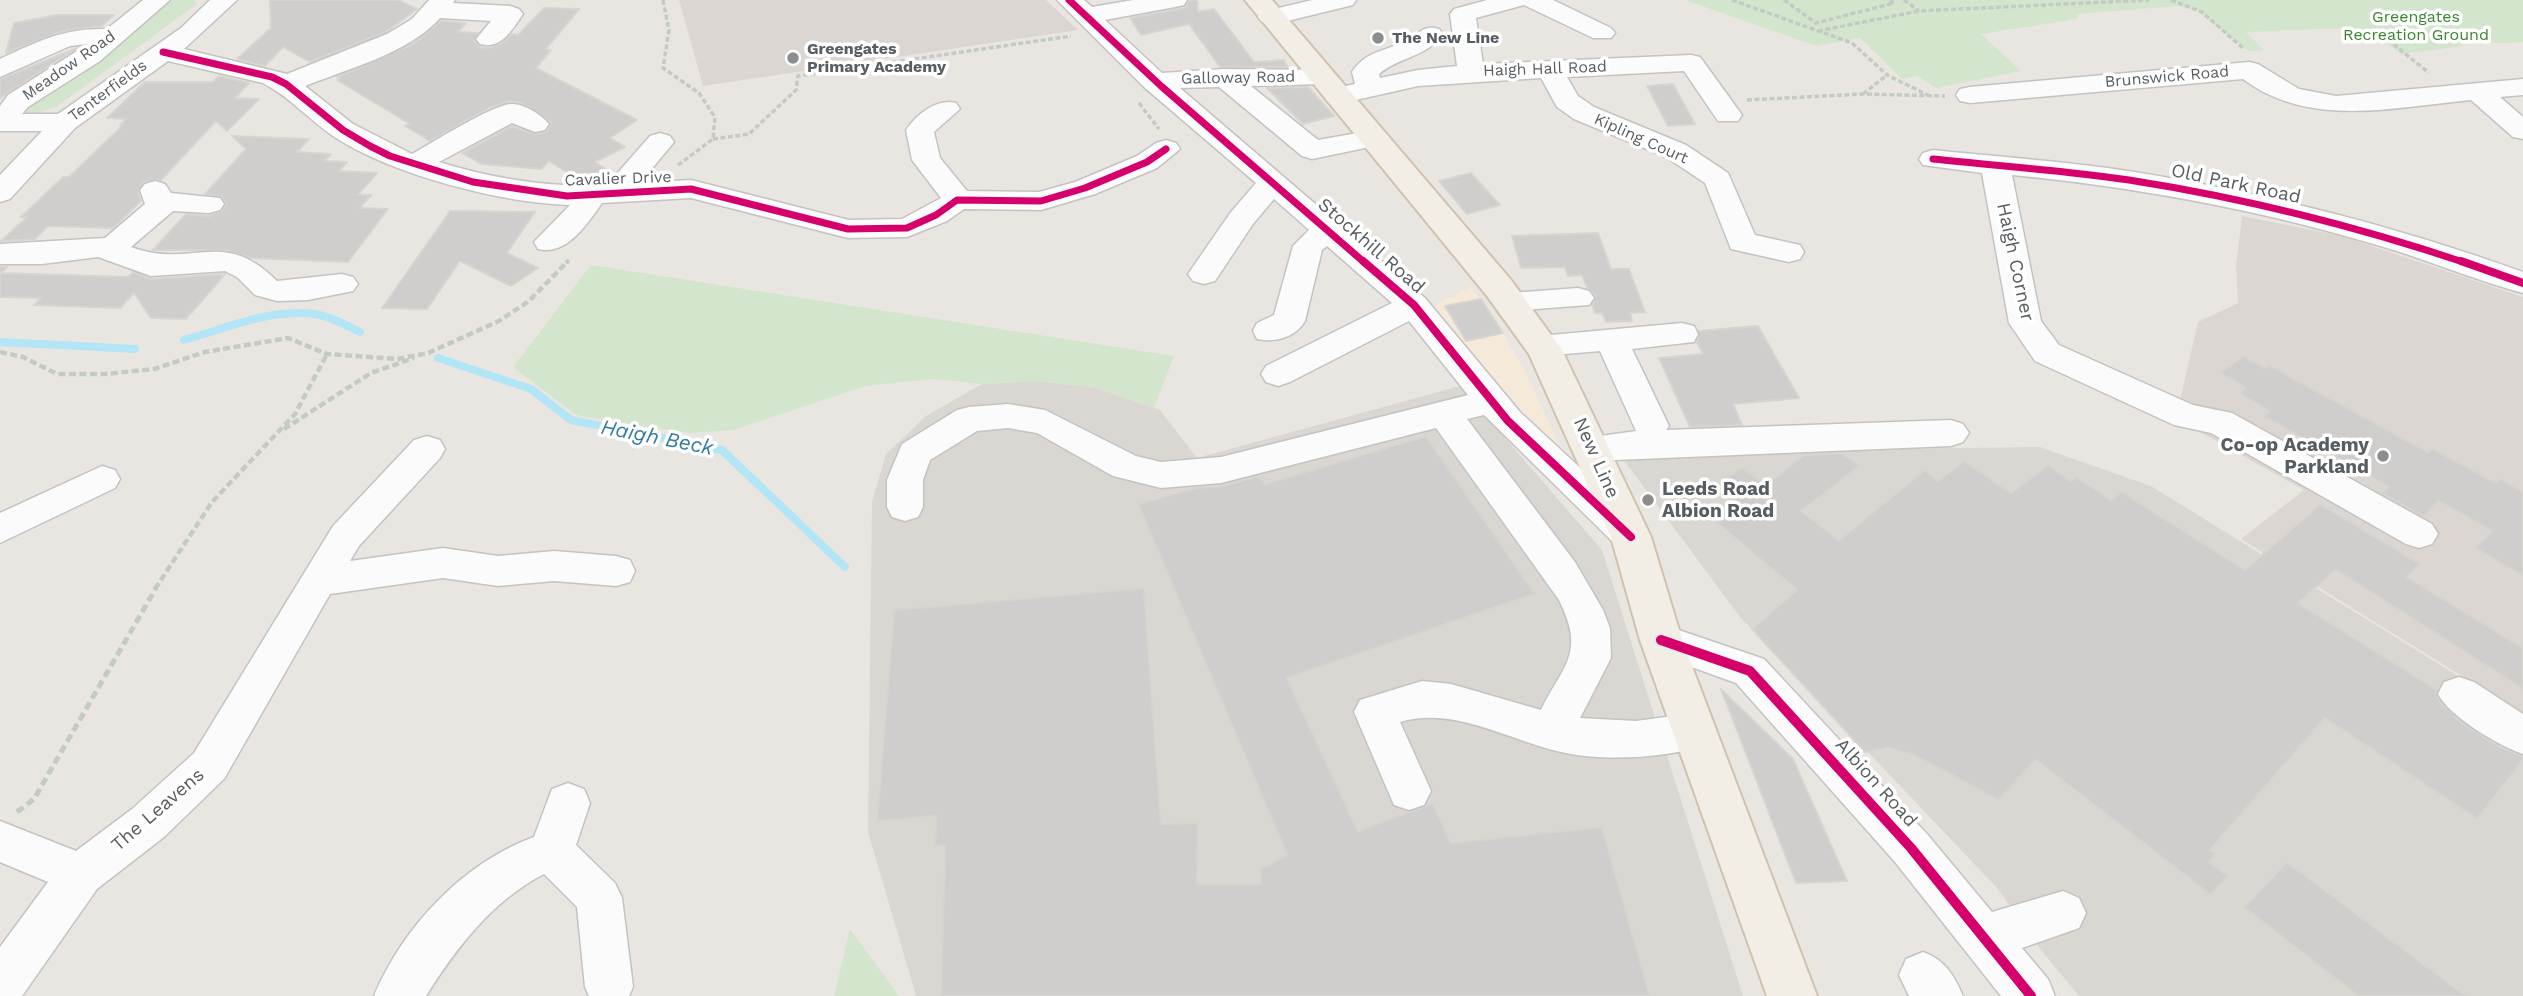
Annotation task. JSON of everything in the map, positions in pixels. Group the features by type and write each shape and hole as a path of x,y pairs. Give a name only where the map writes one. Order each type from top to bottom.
{"main road":[{"name":"New Line","path":"1293,10 1374,138 1509,301 1541,345 1592,448 1631,537 1661,640 1792,996"}],"street":[{"name":"Meadow Road","path":"1,123 18,101 92,55 158,0"},
{"name":"Tenterfields","path":"0,193 65,122 190,33 225,0"},
{"path":"1085,16 1175,0"},
{"path":"1293,10 1344,0"},
{"path":"1471,73 1463,14 1516,0"},
{"path":"1533,0 1602,33"},
{"path":"286,84 396,39 422,24 438,5 510,14 489,39"},
{"name":"Stockhill Road","path":"1085,16 1154,80 1414,305 1508,421 1631,537"},
{"path":"1343,87 1384,56 1417,47 1430,34"},
{"path":"0,69 61,40 77,36 113,37"},
{"name":"Cavalier Drive","path":"163,52 233,66 286,84 343,131 380,151 420,166 499,188 612,195 691,190 728,196 848,229 881,231 906,228 936,215 957,200"},
{"name":"Haigh Hall Road","path":"1343,87 1471,73 1691,63 1723,108"},
{"name":"Kipling Court","path":"1550,69 1567,101 1584,113 1676,151 1718,179 1742,242 1790,252"},
{"name":"Brunswick Road","path":"1970,95 2249,70 2277,91 2306,102 2336,104 2523,87"},
{"path":"1223,76 1312,150 1374,138"},
{"name":"Galloway Road","path":"1154,80 1223,76 1343,87"},
{"path":"2466,92 2523,131"},
{"path":"946,109 920,130 926,160 947,182 957,200 1041,201 1085,188 1147,162 1166,149"},
{"path":"398,192 420,166 512,112 535,124"},
{"name":"Meadow Road","path":"1,123 65,122"},
{"path":"561,250 570,224 612,195 660,142"},
{"name":"Old Park Road","path":"1933,159 2152,183 2258,205 2383,236 2523,283"},
{"name":"Haigh Corner","path":"1995,166 2025,323 2047,353"},
{"path":"1203,275 1242,218 1272,183"},
{"path":"111,249 156,203 209,204"},
{"path":"1269,331 1289,321 1308,246 1328,231"},
{"path":"0,254 42,254 101,247 111,249 129,260 151,266 230,261 248,270 266,288 277,290 308,290 342,284"},
{"path":"1509,301 1578,298"},
{"path":"1278,374 1414,305"},
{"path":"1541,345 1682,334"},
{"path":"1611,340 1651,426"},
{"path":"2047,353 2186,416 2220,422 2420,534"},
{"path":"905,507 905,480 915,453 969,419 1008,416 1045,422 1126,467 1161,475 1221,470 1492,401"},
{"path":"1445,414 1566,581 1587,618 1593,644 1591,656 1587,671 1559,712 1557,733"},
{"path":"1592,448 1632,444 1951,433"},
{"name":"The Leavens","path":"0,987 81,874 148,823 209,766 346,536 427,449"},
{"path":"0,529 102,479"},
{"path":"318,581 443,563 498,570 554,566 616,571"},
{"name":"Albion Road","path":"1661,640 1750,671 1911,848 2031,996"},
{"path":"2459,694 2523,736"},
{"path":"1409,791 1375,712 1422,698 1451,701 1557,733 1590,738 1636,739 1695,731"},
{"path":"551,850 568,803"},
{"path":"0,841 81,874"},
{"path":"551,850 599,898 609,987"},
{"path":"398,996 431,944 462,909 526,858 551,850"},
{"path":"1984,937 2063,913"}],"path":[{"path":"663,0 669,30 663,68 699,93 715,117 713,139"},
{"path":"1732,0 1852,43 1887,75 1932,96"},
{"path":"1784,0 1816,23 1894,3 1889,0"},
{"path":"1904,0 1919,11"},
{"path":"1818,31 1919,11 2149,0"},
{"path":"2171,0 2203,12 2227,31 2244,47 2243,56 2249,70"},
{"path":"1874,8 1887,18"},
{"path":"612,195 678,165 713,139 749,134 796,90 798,76 1085,16"},
{"path":"2376,30 2466,92"},
{"path":"1862,94 1887,75"},
{"path":"1723,108 1862,94 1970,95"},
{"path":"281,431 371,373 428,353 499,321 529,300 561,250"},
{"path":"0,352 23,357 57,374 105,374 154,369 205,352 288,338 327,354 397,359 428,353"},
{"path":"34,799 155,589 205,511 239,470 281,431 309,395 327,354"}],"shaded area":[{"name":"Greengates Primary Academy","path":"679,0 1046,0 1078,30 703,86"},
{"name":"Co-op Academy Parkland","path":"2242,216 2342,236 2523,297 2523,714 2241,539 2304,490 2182,422 2179,405 2198,322 2238,303 2236,265"},
{"path":"1471,287 1503,333 1529,379 1560,448 1531,428 1428,308"},
{"path":"1034,381 1094,387 1160,410 1197,458 1460,386 1602,550 1743,996 916,996 868,832 872,502 886,454 926,416 982,384"},
{"path":"2040,447 2151,486 2523,716 2523,996 2079,996 2041,950 1997,888 1740,617 1623,459 1639,452"}],"green space":[{"path":"169,0 194,0 197,4 59,105 35,114 20,114 21,110"},
{"name":"Greengates Recreation Ground","path":"1685,0 2523,0 2523,42 2459,43 2463,46 2401,54 2377,35 2348,28 2246,32 2264,50 2249,51 2195,10 2177,6 2077,14 2077,19 1981,34 2021,71 1936,88 1917,76 1902,79 1860,38 1816,46"},
{"path":"591,265 1174,356 1154,408 1094,387 1034,381 982,384 933,379 865,386 733,430 689,433 576,415 513,367"},
{"path":"850,929 899,996 834,996"}],"building":[{"path":"270,0 398,0 417,9 386,32 310,62 283,47 265,66 237,59 271,28"},
{"path":"1190,0 1197,0 1198,12 1214,9 1254,62 1284,60 1287,67 1220,67 1189,24 1141,35 1130,18 1185,8"},
{"path":"544,8 579,9 546,49 551,50 536,68 637,120 610,138 625,147 595,162 613,174 609,178 568,173 549,161 541,169 481,164 462,153 512,126 534,134 547,131 551,122 522,103 510,101 489,108 430,141 405,126 410,124 337,80 340,78 337,77 413,44 441,21 466,23 458,32 478,33 474,41 480,47 488,48 501,44 512,34 518,35"},
{"path":"58,15 114,15 102,26 63,31 6,53 14,23"},
{"path":"77,48 7,93 0,98 0,79"},
{"path":"219,76 249,83 235,98 259,99 227,131 216,121 161,180 143,182 138,191 141,201 113,228 48,226 35,239 1,241 27,217 21,217 63,177 69,177 123,125 120,125 126,119 107,118 145,82 213,82"},
{"path":"1673,84 1695,124 1668,126 1647,86"},
{"path":"1308,87 1334,116 1303,124 1267,88"},
{"path":"232,136 309,139 297,152 331,154 324,161 347,162 339,171 377,173 358,195 371,195 360,208 388,209 348,262 251,258 223,250 153,250 186,214 209,216 222,211 226,205 222,197 205,194 246,149"},
{"path":"1471,173 1500,205 1467,214 1439,181"},
{"path":"450,211 535,212 507,253 538,268 511,286 460,261 427,309 382,308"},
{"path":"1598,233 1611,269 1629,269 1645,312 1630,313 1632,321 1606,322 1602,313 1595,313 1592,305 1596,296 1587,288 1582,275 1568,276 1565,267 1521,268 1512,236"},
{"path":"0,267 7,267 1,273 128,277 133,272 151,279 225,274 186,319 151,318 134,293 120,308 34,305 41,298 0,297"},
{"path":"1481,299 1503,333 1466,341 1445,306"},
{"path":"1758,326 1799,398 1733,404 1742,425 1690,427 1659,358 1703,354 1697,343 1699,331"},
{"path":"2243,356 2265,368 2269,365 2428,452 2432,448 2496,483 2500,479 2523,492 2523,576 2475,548 2492,531 2439,501 2424,517 2382,493 2389,487 2264,416 2270,411 2240,394 2246,388 2220,373"},
{"path":"1426,436 1535,594 1287,678 1358,831 1433,803 1451,843 1602,827 1650,996 941,996 945,846 935,846 936,816 877,821 894,610 1144,588 1161,824 1198,823 1197,884 1261,884 1260,869 1287,855 1138,504 1196,488 1222,486 1257,476 1265,484"},
{"path":"1841,453 1860,466 1801,511 1839,540 1925,470 1938,481 1964,461 2011,493 2048,465 2071,481 2077,477 2111,500 2122,492 2245,570 2320,504 2420,564 2407,577 2523,648 2523,689 2336,570 2298,603 2437,690 2436,695 2442,704 2462,723 2500,747 2523,756 2523,760 2477,819 2325,718 2210,850 2216,854 2209,862 2228,876 2211,895 2036,760 1998,800 1912,754 1887,748 1865,752 1752,629 1797,590 1711,518 1734,502 1717,484 1742,468 1766,485 1804,455"},
{"path":"1721,689 1793,759 1847,881 1796,883"},
{"path":"2287,862 2466,996 2358,996 2244,907"}],"waterway":[{"name":"Haigh Beck","path":"184,340 248,321 298,313 326,317 360,332"},
{"name":"Haigh Beck","path":"0,342 135,349"},
{"name":"Haigh Beck","path":"438,358 531,389 571,420 722,450 845,567"}],"cycle path":[{"path":"1069,0 1161,86 1414,305 1508,421 1631,537"},
{"path":"163,52 272,77 286,84 343,130 370,146 390,156 473,182 567,196 691,189 728,196 848,229 907,228 936,215 957,200 1041,201 1085,188 1147,162 1166,149"},
{"path":"1933,159 2072,172 2248,202 2387,238 2523,283"},
{"path":"1661,640 1750,671 1911,848 2031,996"}],"place":[{"name":"The New Line","path":"1378,38"},
{"name":"Greengates Primary Academy","path":"793,58"},
{"name":"Co-op Academy Parkland","path":"2383,456"},
{"name":"Leeds Road Albion Road","path":"1648,500"}]}
